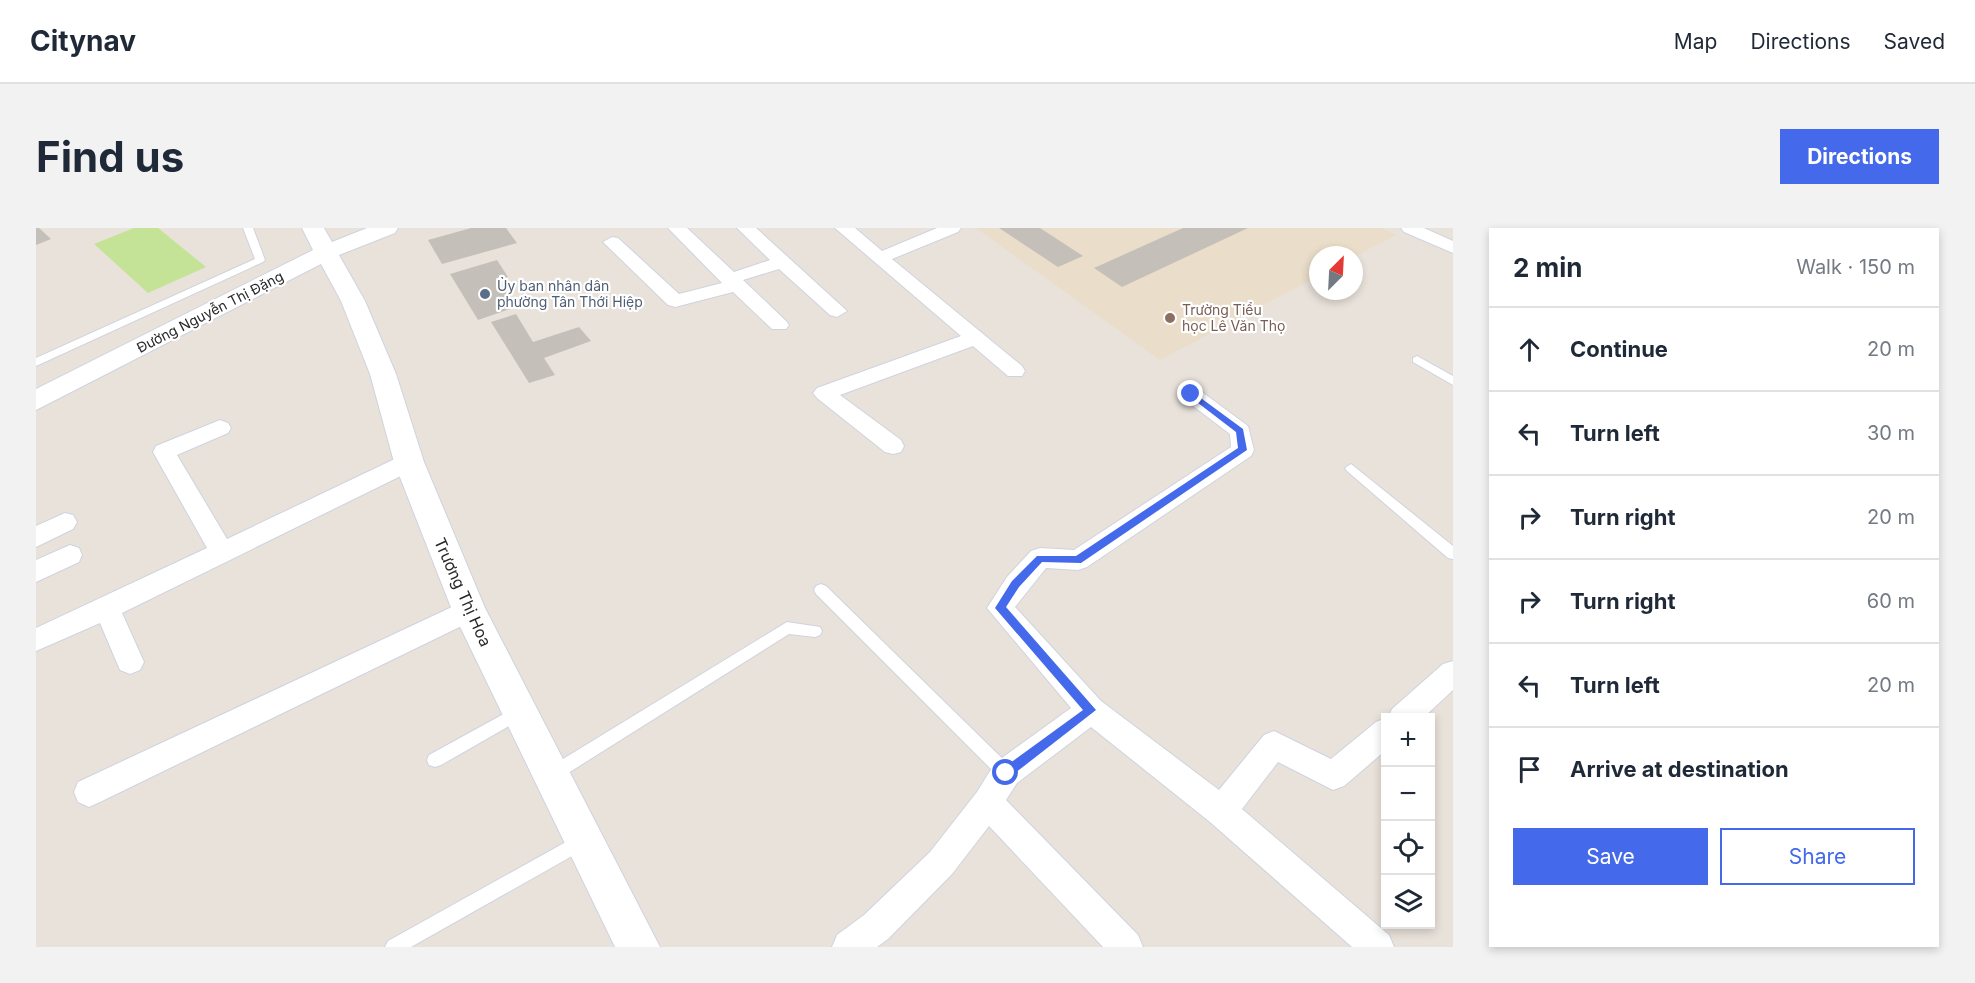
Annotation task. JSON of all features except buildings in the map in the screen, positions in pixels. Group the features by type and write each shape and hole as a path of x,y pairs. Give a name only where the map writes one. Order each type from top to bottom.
{"street":[{"name":"Đường Nguyễn Thị Đặng","path":"36,401 320,240 387,228"},
{"path":"677,228 779,325"},
{"path":"746,228 837,311"},
{"path":"844,228 1015,371"},
{"path":"880,258 952,228"},
{"path":"1410,228 1453,248"},
{"name":"Trương Thị Hoa","path":"320,240 353,301 383,374 409,462 469,610 638,947"},
{"path":"612,242 675,301 733,282 782,262"},
{"path":"893,446 824,393 975,338"},
{"path":"1191,394 1240,431 1243,450 1078,560 1040,558 1016,584 1000,608 1090,710 1221,811 1377,947"},
{"path":"219,428 164,452 222,553"},
{"path":"36,640 108,608 409,462"},
{"path":"36,537 65,522"},
{"path":"36,572 70,555"},
{"path":"108,608 130,662"},
{"path":"89,792 469,610"},
{"path":"1407,713 1453,673"},
{"path":"849,947 876,927 941,863 988,803 1006,773 1090,710"},
{"path":"1221,811 1274,745 1333,776 1381,735"},
{"path":"988,803 1126,947"}],"lane":[{"path":"36,362 260,260 248,228"},
{"path":"1418,360 1453,381"},
{"path":"1351,468 1453,554"},
{"path":"820,590 1006,773"},
{"path":"551,775 787,628 815,632"},
{"path":"435,760 520,712"},
{"path":"394,947 584,840"}],"shaded area":[{"name":"Trường Tiểu học Lê Văn Thọ","path":"976,228 1381,228 1396,235 1363,252 1363,246 1309,246 1309,281 1160,360"}],"green space":[{"path":"134,228 158,228 206,267 148,293 94,244"}],"place":[{"name":"Ủy ban nhân dân phường Tân Thới Hiệp","path":"485,294"},
{"name":"Trường Tiểu học Lê Văn Thọ","path":"1170,318"}],"route":[{"path":"1006,773 1090,710 1000,608 1016,584 1040,558 1078,560 1243,450 1240,431 1191,394"}]}
